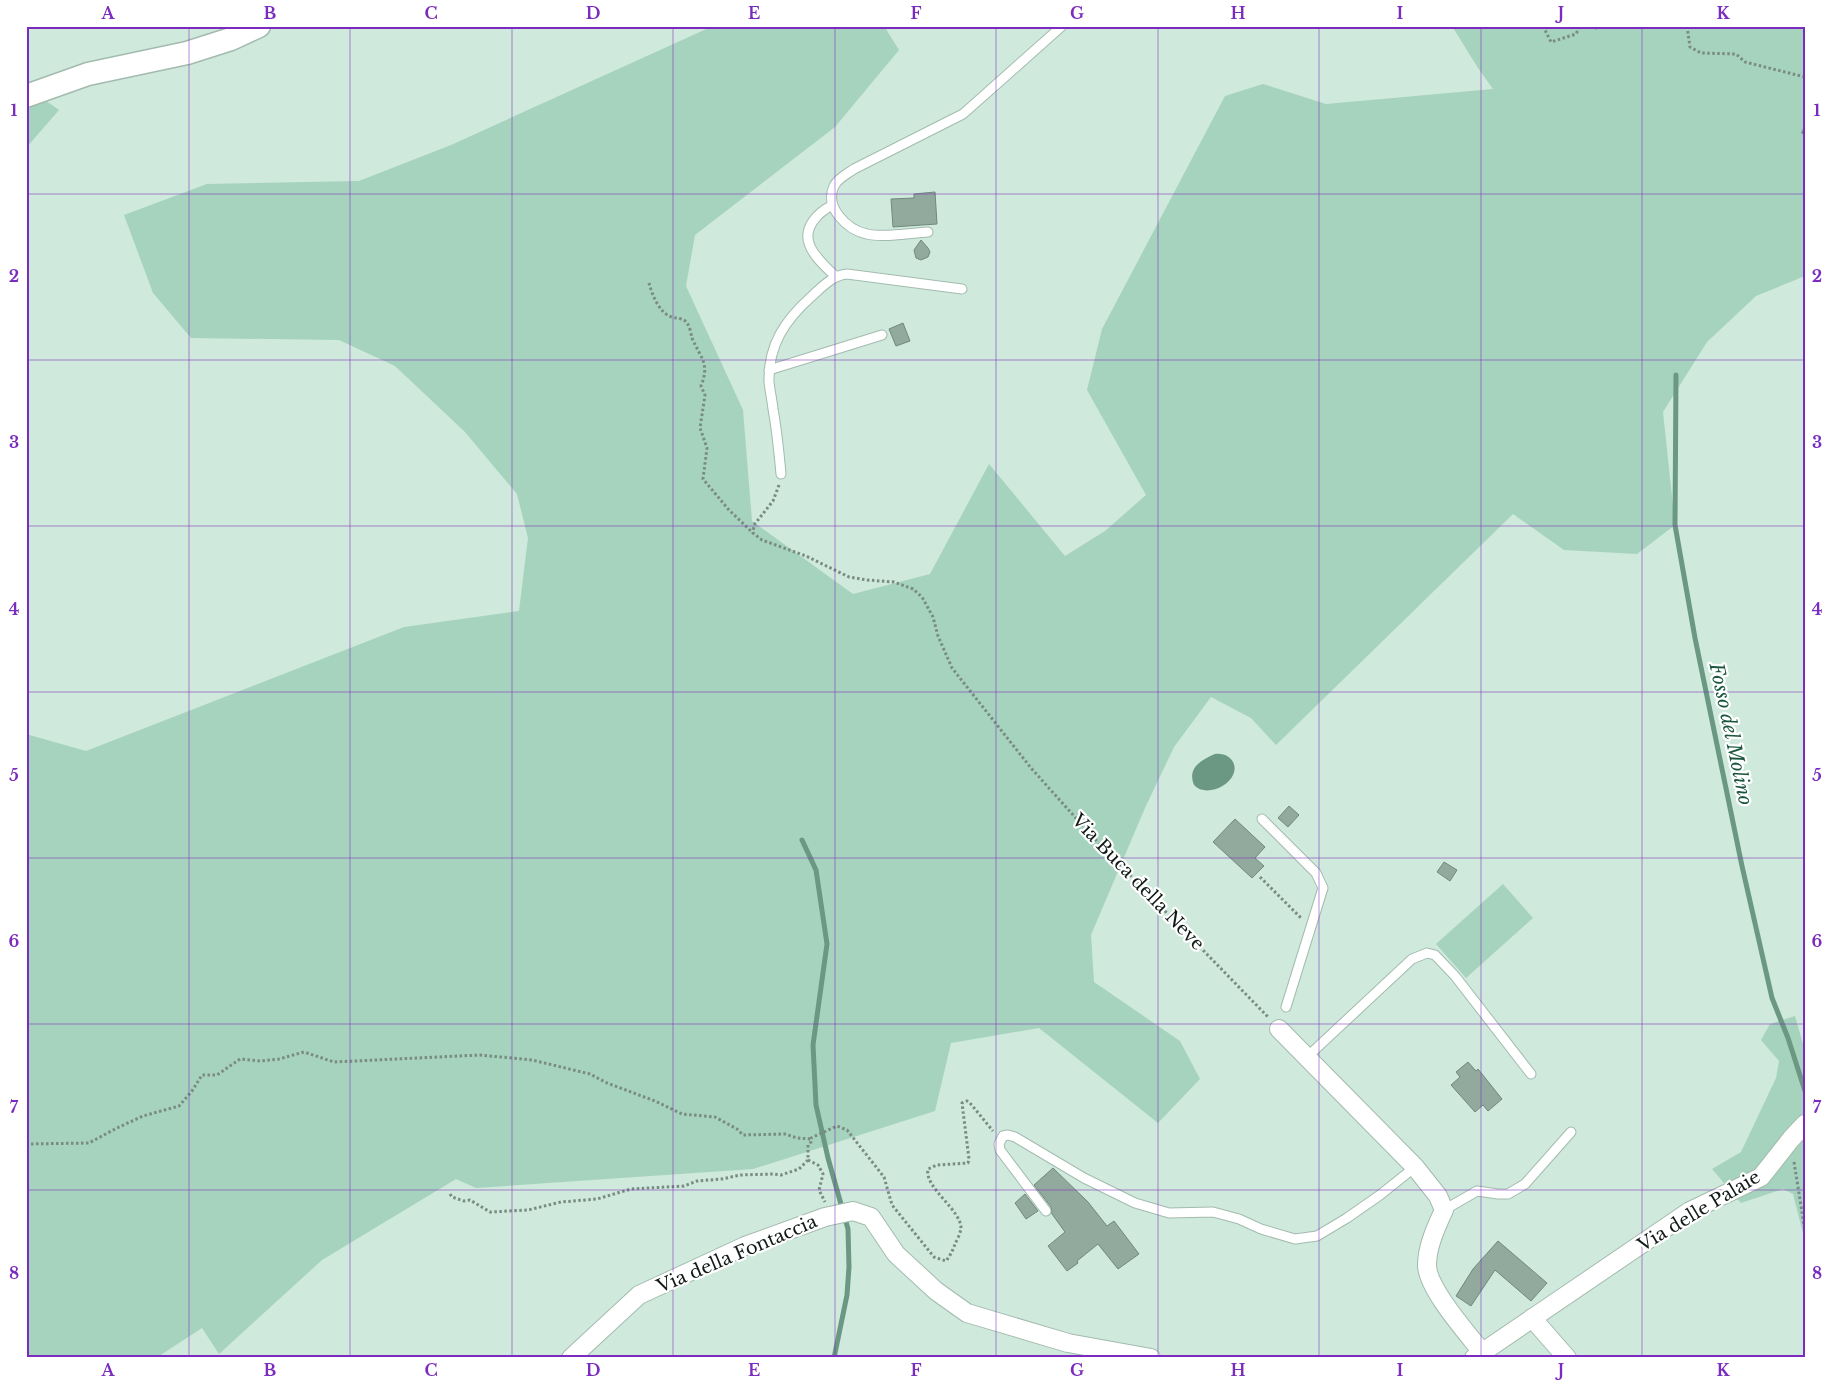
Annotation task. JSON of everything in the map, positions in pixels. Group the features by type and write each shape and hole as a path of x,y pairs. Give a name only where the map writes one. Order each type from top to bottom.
{"street":[{"path":"26,96 88,74 187,53 231,39 259,26"},
{"path":"1281,1024 1307,1057 1415,1167 1438,1196 1444,1210 1429,1251 1427,1266 1430,1281 1478,1355 1532,1318 1568,1358"},
{"name":"Via delle Palaie","path":"1532,1318 1690,1211 1761,1177 1804,1125"},
{"path":"842,1213 871,1216 896,1254 936,1292 967,1313 1068,1342 1151,1358"},
{"name":"Via della Fontaccia","path":"571,1358 639,1295 746,1246 842,1213"}],"lane":[{"path":"928,232 863,234 850,227 839,216 832,197 833,187 845,175 964,114 1062,26"},
{"path":"834,205 815,218 811,224 808,240 810,247 820,261 836,277"},
{"path":"781,474 769,384 769,370 774,344 783,327 799,308 840,274 962,289"},
{"path":"769,370 882,335"},
{"path":"1262,819 1316,873 1323,888 1286,1007"},
{"path":"1307,1057 1412,959 1427,953 1435,955 1455,976 1531,1074"},
{"path":"1444,1210 1477,1191 1508,1194 1516,1190 1525,1184 1571,1132"},
{"path":"1046,1212 1000,1150 999,1144 1003,1136 1014,1137 1084,1178 1135,1203 1169,1213 1213,1212 1295,1239 1317,1236 1348,1218 1415,1167"}],"path":[{"path":"1543,26 1551,42 1576,34 1580,26"},
{"path":"1590,26 1596,28 1598,26"},
{"path":"1687,26 1690,47 1701,53 1736,54 1746,62 1805,77"},
{"path":"1805,130 1801,131 1805,134"},
{"name":"Via Buca della Neve","path":"648,283 652,294 662,310 670,317 678,318 687,323 696,348 705,362 706,374 701,386 705,395 700,428 707,448 703,479 729,510 762,540 806,556 849,577 894,582 913,589 922,597 930,612 952,668 1031,768 1091,835 1281,1024"},
{"path":"753,533 754,525 773,501 781,474"},
{"path":"1260,877 1311,928"},
{"path":"26,1144 89,1143 143,1116 179,1106 192,1091 202,1075 217,1074 240,1059 260,1061 279,1059 304,1052 334,1062 480,1055 532,1060 590,1074 682,1114 715,1117 737,1129 743,1135 785,1134 812,1140"},
{"path":"450,1194 452,1197 476,1202 490,1212 528,1210 561,1202 597,1199 631,1189 684,1186 696,1182 740,1175 772,1174 781,1176 799,1170 808,1160 808,1145 812,1142 811,1138 837,1126 847,1130 884,1177 892,1205 934,1257 946,1261 961,1230 954,1213 928,1178 928,1169 937,1164 968,1163 962,1103 967,1102 970,1104 1001,1140"},
{"path":"1791,1139 1805,1230"},
{"path":"808,1160 818,1164 823,1174 819,1190 827,1206 842,1213"}],"shaded area":[{"path":"713,26 884,26 899,50 835,127 695,235 686,286 743,410 752,521 853,594 930,574 989,464 1065,556 1105,531 1146,495 1087,390 1102,329 1225,96 1263,84 1326,104 1493,89 1452,26 1805,26 1805,276 1756,296 1707,342 1663,412 1675,525 1637,554 1564,550 1513,514 1276,745 1251,718 1211,697 1174,747 1145,808 1091,935 1094,982 1180,1041 1200,1079 1158,1123 1039,1028 951,1043 935,1111 753,1169 476,1188 456,1179 322,1260 219,1354 202,1328 156,1358 26,1358 26,734 86,751 404,627 519,611 528,538 517,494 465,432 395,366 339,340 191,338 153,293 124,215 207,184 359,181 451,145"},
{"path":"26,87 59,110 26,148"},
{"path":"1215,754 1228,756 1231,759 1234,766 1233,775 1221,787 1210,790 1199,789 1194,785 1192,779 1194,769 1200,762"},
{"path":"1503,884 1533,918 1466,978 1436,944"},
{"path":"1795,1016 1805,1051 1805,1241 1793,1194 1783,1189 1741,1203 1712,1169 1741,1152 1776,1078 1779,1061 1761,1040 1770,1024"}],"building":[{"path":"935,192 937,224 893,227 891,199 914,198 914,194"},
{"path":"921,240 930,252 928,257 921,260 916,258 914,250"},
{"path":"903,323 910,341 896,346 889,329"},
{"path":"1289,806 1299,815 1288,827 1278,818"},
{"path":"1235,819 1265,847 1255,858 1264,866 1252,878 1213,842"},
{"path":"1444,862 1457,870 1450,881 1437,872"},
{"path":"1468,1062 1476,1071 1478,1069 1502,1099 1488,1111 1483,1105 1475,1112 1451,1085 1460,1077 1456,1072"},
{"path":"1053,1168 1088,1202 1107,1226 1114,1221 1139,1254 1118,1269 1098,1244 1067,1271 1048,1246 1065,1232 1052,1214 1051,1207 1034,1185"},
{"path":"1025,1194 1038,1211 1026,1219 1015,1203"},
{"path":"1498,1241 1547,1283 1531,1301 1495,1270 1471,1306 1456,1296 1473,1269"}],"waterway":[{"name":"Fosso del Molino","path":"1676,375 1675,525 1695,638 1742,866 1772,998 1788,1038 1805,1091"},
{"path":"802,840 816,870 827,944 813,1045 816,1105 828,1158 848,1229 849,1267 847,1295 834,1358"}]}
